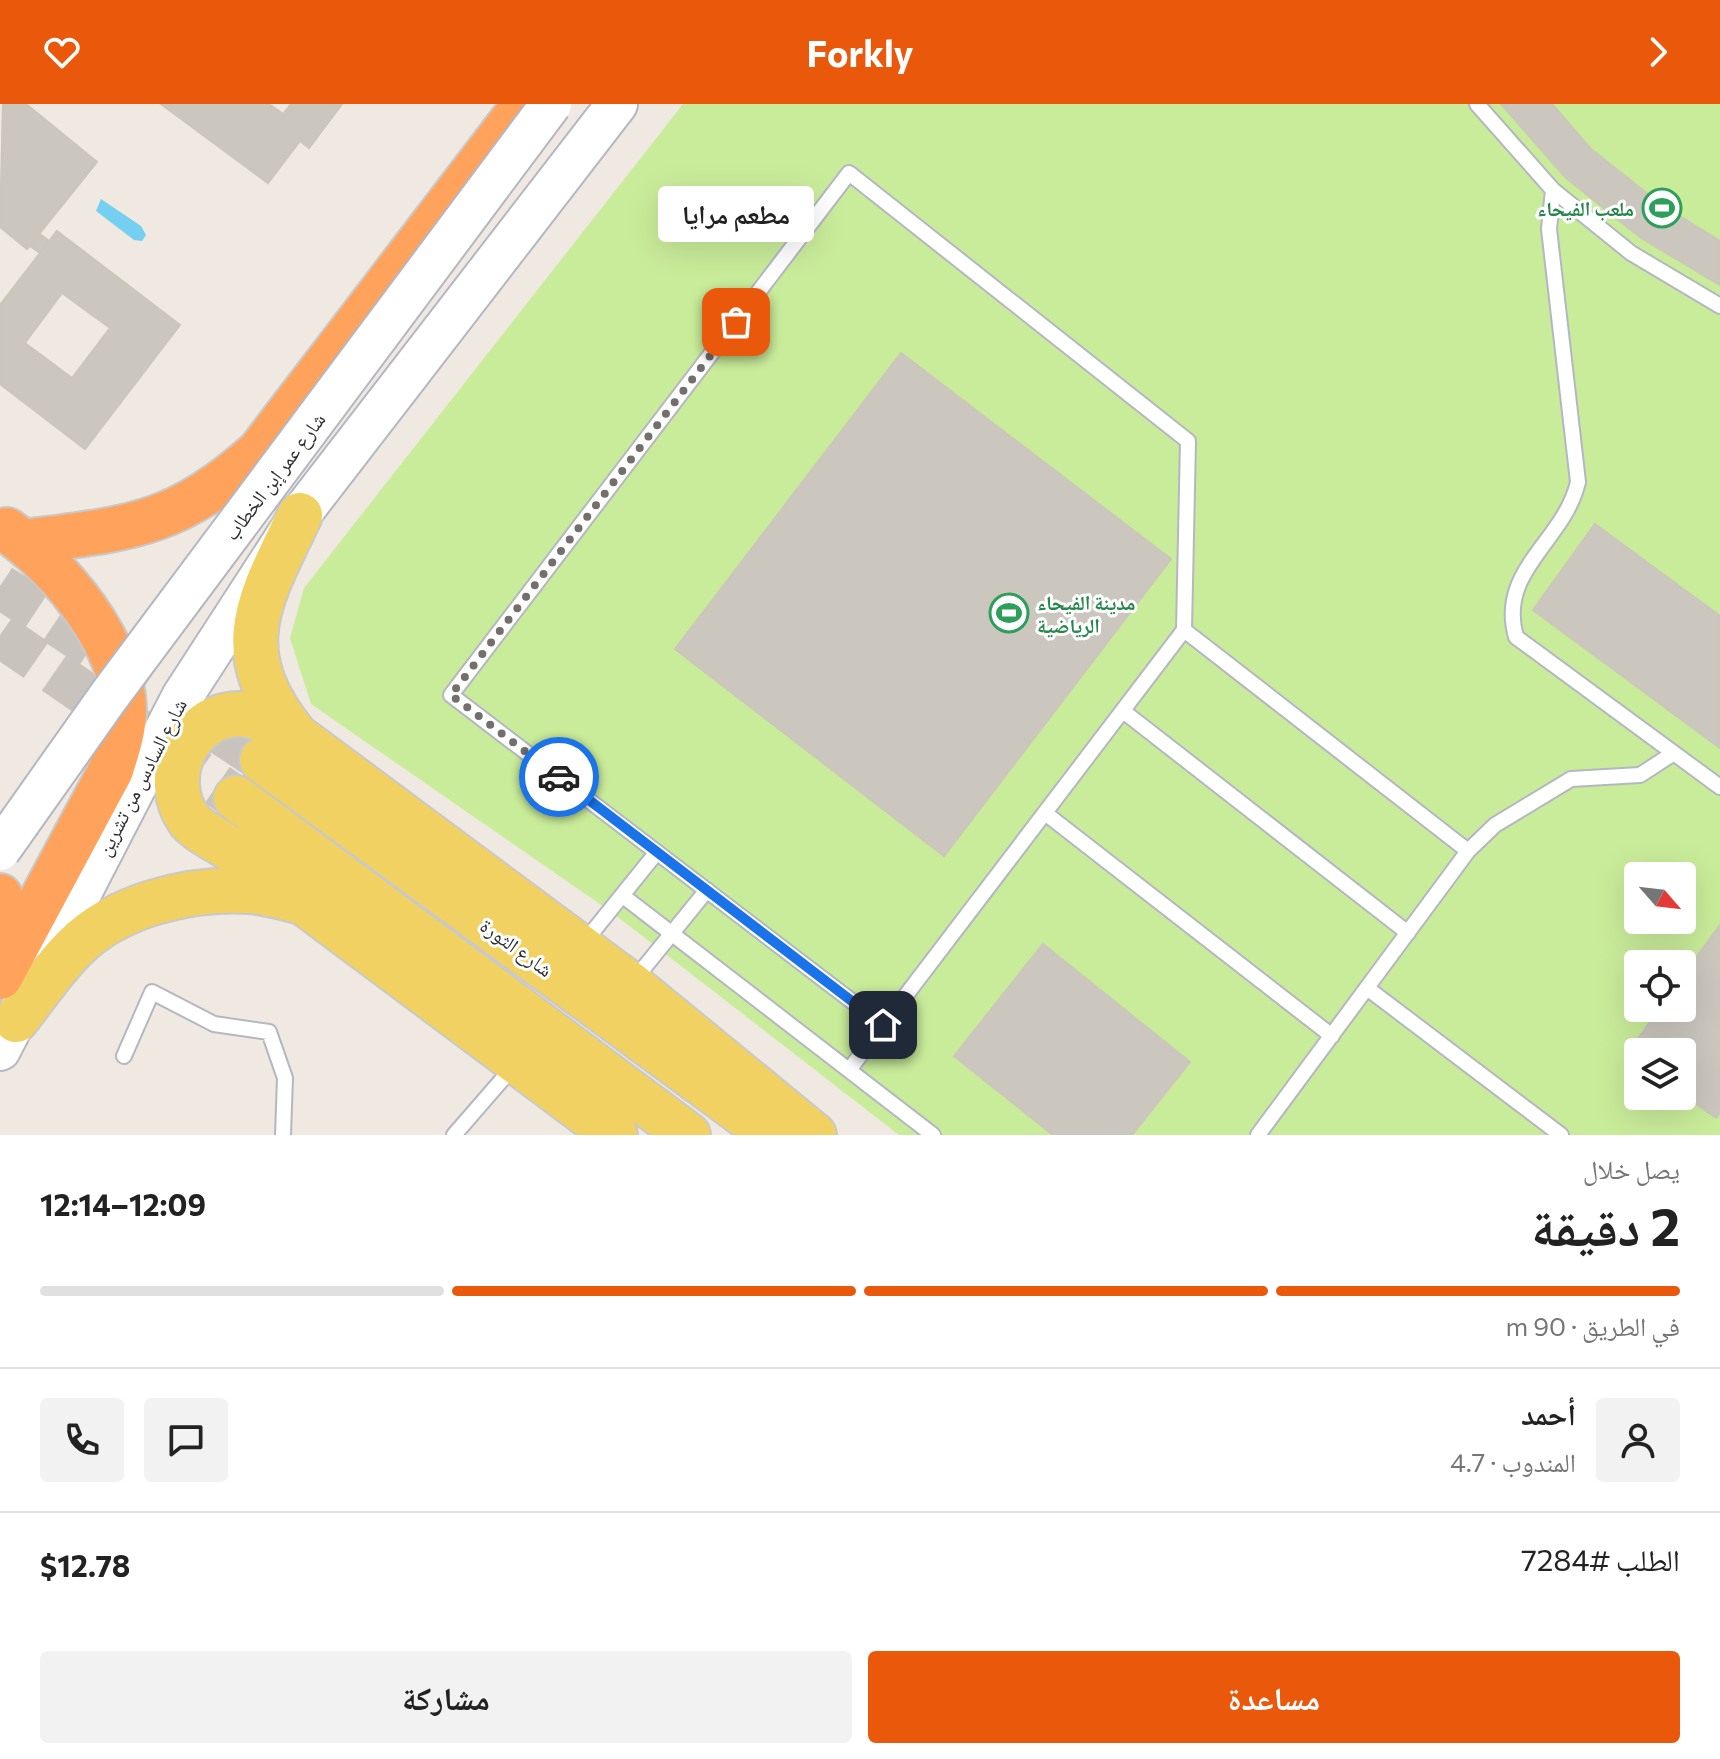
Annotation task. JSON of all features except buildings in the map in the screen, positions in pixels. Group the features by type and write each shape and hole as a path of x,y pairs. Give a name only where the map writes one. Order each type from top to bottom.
{"highway":[{"path":"12,533 118,531 179,511 219,488 259,452 525,104"},
{"path":"0,977 111,770 122,737 124,708 115,665 97,629 66,585 12,533"},
{"path":"0,896 0,925"}],"main road":[{"name":"شارع عمر إبن الخطاب","path":"0,850 109,696 551,104"},
{"path":"279,748 278,715 266,687 253,628 259,600 300,515 617,104"},
{"name":"شارع السادس من تشرين","path":"8,1035 182,697 300,515"},
{"path":"615,1135 191,822 179,801 176,776 182,752 197,732 218,718 239,714 259,718 279,748 581,946 814,1135"},
{"name":"شارع الثورة","path":"279,748 772,1135"},
{"path":"236,798 688,1135"},
{"path":"8,1035 75,947 140,907 201,892 250,891 303,902"}],"lane":[{"path":"1477,104 1553,190 1631,253 1720,306"},
{"path":"849,1070 1184,630 1188,441 849,173 451,695 883,1025"},
{"path":"1553,190 1549,229 1578,482 1572,505 1523,573 1511,597 1510,617 1516,637 1720,787"},
{"path":"1184,630 1468,851"},
{"path":"1123,711 1408,933"},
{"path":"1258,1135 1468,851 1495,825 1571,779 1640,775 1674,753"},
{"path":"1045,813 1332,1036"},
{"path":"581,946 657,852"},
{"path":"631,985 707,890"},
{"path":"623,896 933,1135"},
{"path":"1367,988 1561,1135"},
{"path":"124,1056 152,992 214,1024 269,1032 285,1078 283,1135"},
{"path":"454,1135 517,1063"}],"green space":[{"name":"مدينة الفيحاء الرياضية","path":"683,104 1720,104 1720,1135 899,1135 610,911 311,704 290,638 304,588"}],"water":[{"path":"101,199 141,226 146,235 142,241 134,240 96,211"}],"tunnel":[{"path":"0,586 262,760"},
{"path":"0,635 236,798"}],"way so far":[{"path":"559,777 451,695 736,322"}],"place":[{"name":"ملعب الفيحاء","path":"1662,208"},
{"name":"مطعم مرايا","path":"736,322"},
{"name":"مدينة الفيحاء الرياضية","path":"1009,613"}],"route":[{"path":"559,777 883,1025"}]}
